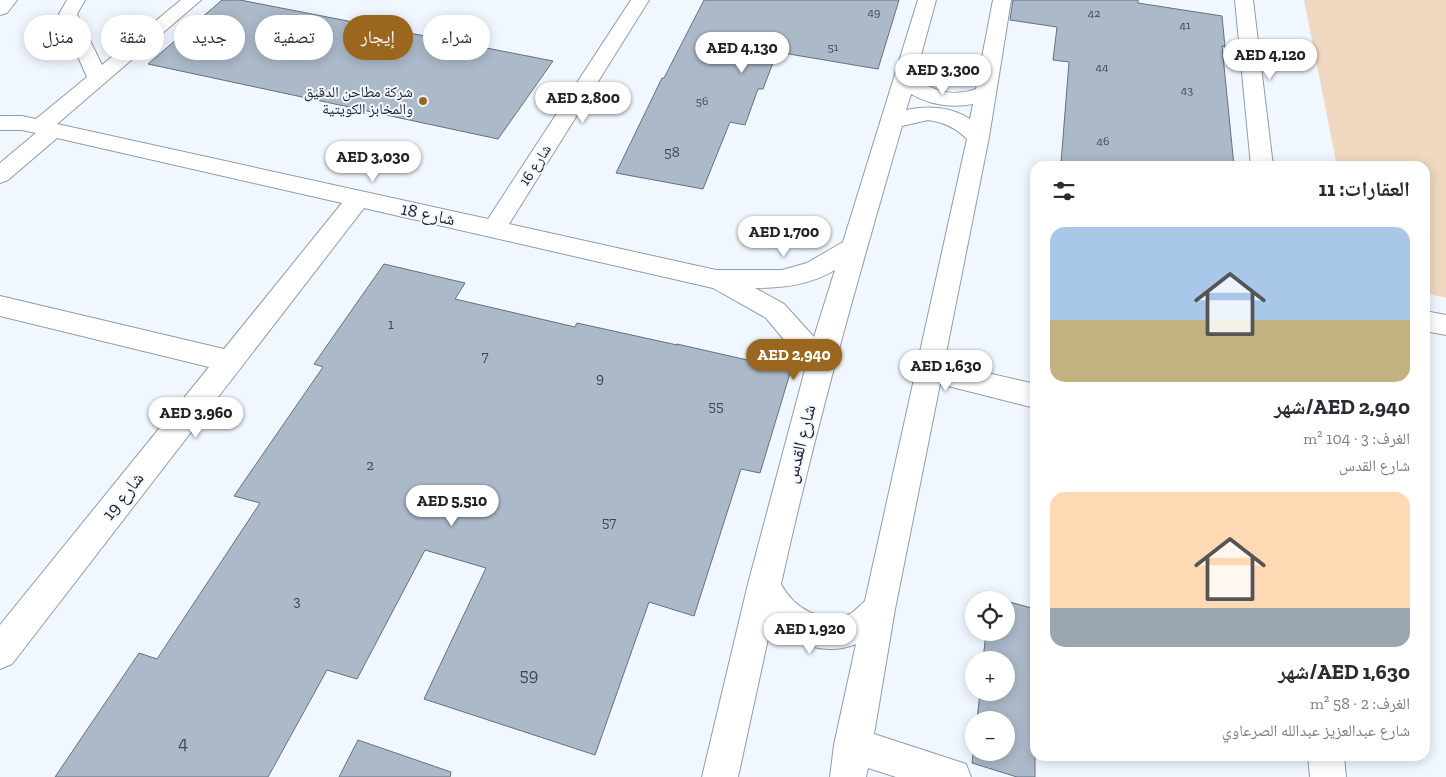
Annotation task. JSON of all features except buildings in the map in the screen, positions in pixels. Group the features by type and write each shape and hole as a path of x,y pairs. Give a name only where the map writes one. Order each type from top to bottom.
{"street":[{"path":"0,8 8,0"},
{"path":"76,0 68,14 98,78"},
{"path":"0,175 29,126 98,78 192,0"},
{"name":"شارع 16","path":"494,229 640,0"},
{"name":"شارع القدس","path":"720,777 764,584 820,365 854,247 894,122 927,0"},
{"path":"953,777 850,761 879,609 978,137 1002,0"},
{"path":"1244,0 1261,161"},
{"path":"906,80 915,89 943,99 959,100 986,93"},
{"name":"شارع 18","path":"0,104 29,126 716,279 782,279 814,271 854,247"},
{"path":"894,122 907,115 922,113 940,114 962,123 978,137"},
{"name":"شارع 19","path":"0,652 358,199"},
{"name":"شارع 18","path":"716,279 775,310 800,338 820,365"},
{"path":"0,306 230,361"},
{"path":"1430,323 1446,325"},
{"path":"929,370 1030,395"},
{"path":"764,584 775,605 793,623 815,632 839,633 862,625 879,609"},
{"path":"1326,761 1328,777"}],"shaded area":[{"path":"1304,0 1446,0 1446,298 1430,294 1430,161 1336,161"}],"place":[{"name":"شركة مطاحن الدقيق والمخابز الكويتية","path":"423,101"}]}
